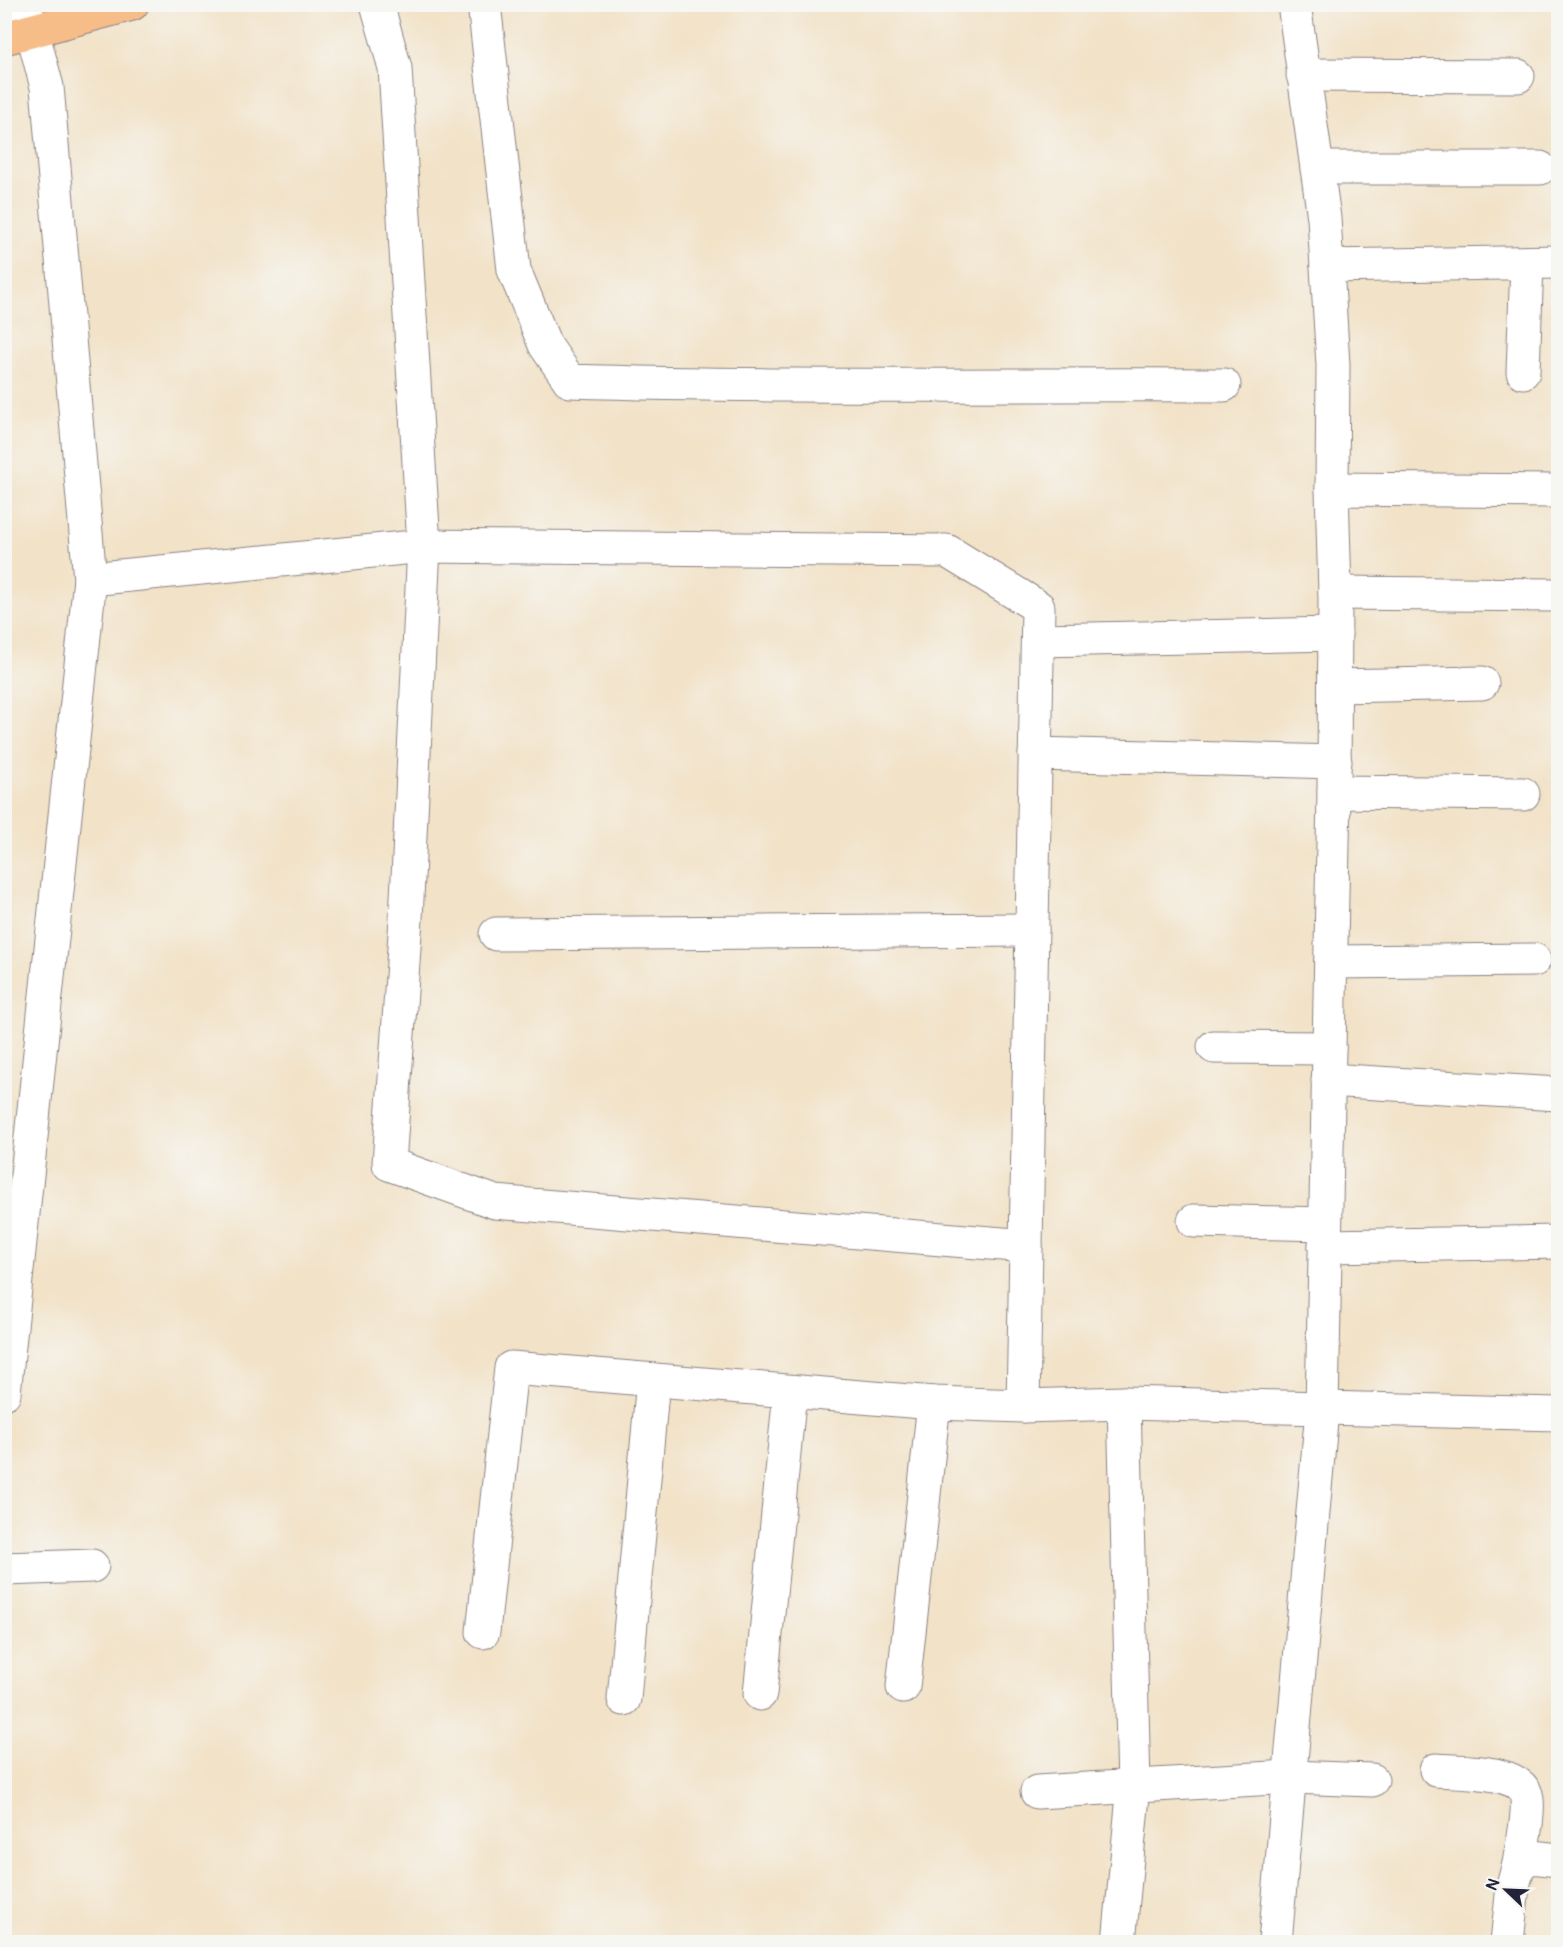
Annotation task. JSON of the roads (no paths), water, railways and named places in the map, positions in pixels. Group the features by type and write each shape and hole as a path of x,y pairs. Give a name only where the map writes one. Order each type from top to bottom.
{"main road":[{"path":"20,24 132,4"}],"street":[{"path":"377,4 395,68 424,546 406,919 389,1164 495,1202 1026,1246"},
{"path":"484,4 514,270 545,345 570,381 697,385 1224,385"},
{"path":"1275,1942 1322,1410 1335,686 1333,365 1324,218 1294,4"},
{"path":"5,1387 11,1272 90,579 47,87 20,24"},
{"path":"1303,75 1518,76"},
{"path":"1317,168 1540,168"},
{"path":"1327,266 1543,263 1522,372"},
{"path":"1332,489 1558,491"},
{"path":"90,579 424,546 947,551 1038,607 1023,1406"},
{"path":"1335,593 1558,595"},
{"path":"1038,640 1335,634"},
{"path":"1335,686 1482,683"},
{"path":"1035,754 1523,794"},
{"path":"496,934 1032,930"},
{"path":"1330,962 1534,960"},
{"path":"1214,1047 1558,1094"},
{"path":"1194,1221 1325,1235 1558,1242"},
{"path":"483,1632 511,1368 934,1404 1023,1406 1124,1403 1322,1410 1558,1414"},
{"path":"624,1699 653,1380"},
{"path":"760,1694 790,1392"},
{"path":"1119,1942 1134,1785 1124,1403"},
{"path":"903,1687 934,1404"},
{"path":"4,1569 92,1566"},
{"path":"1436,1770 1502,1776 1522,1785 1527,1796 1528,1810 1513,1886 1507,1942"},
{"path":"1037,1792 1290,1777 1372,1780"},
{"path":"1519,1864 1532,1857 1558,1860"}]}
